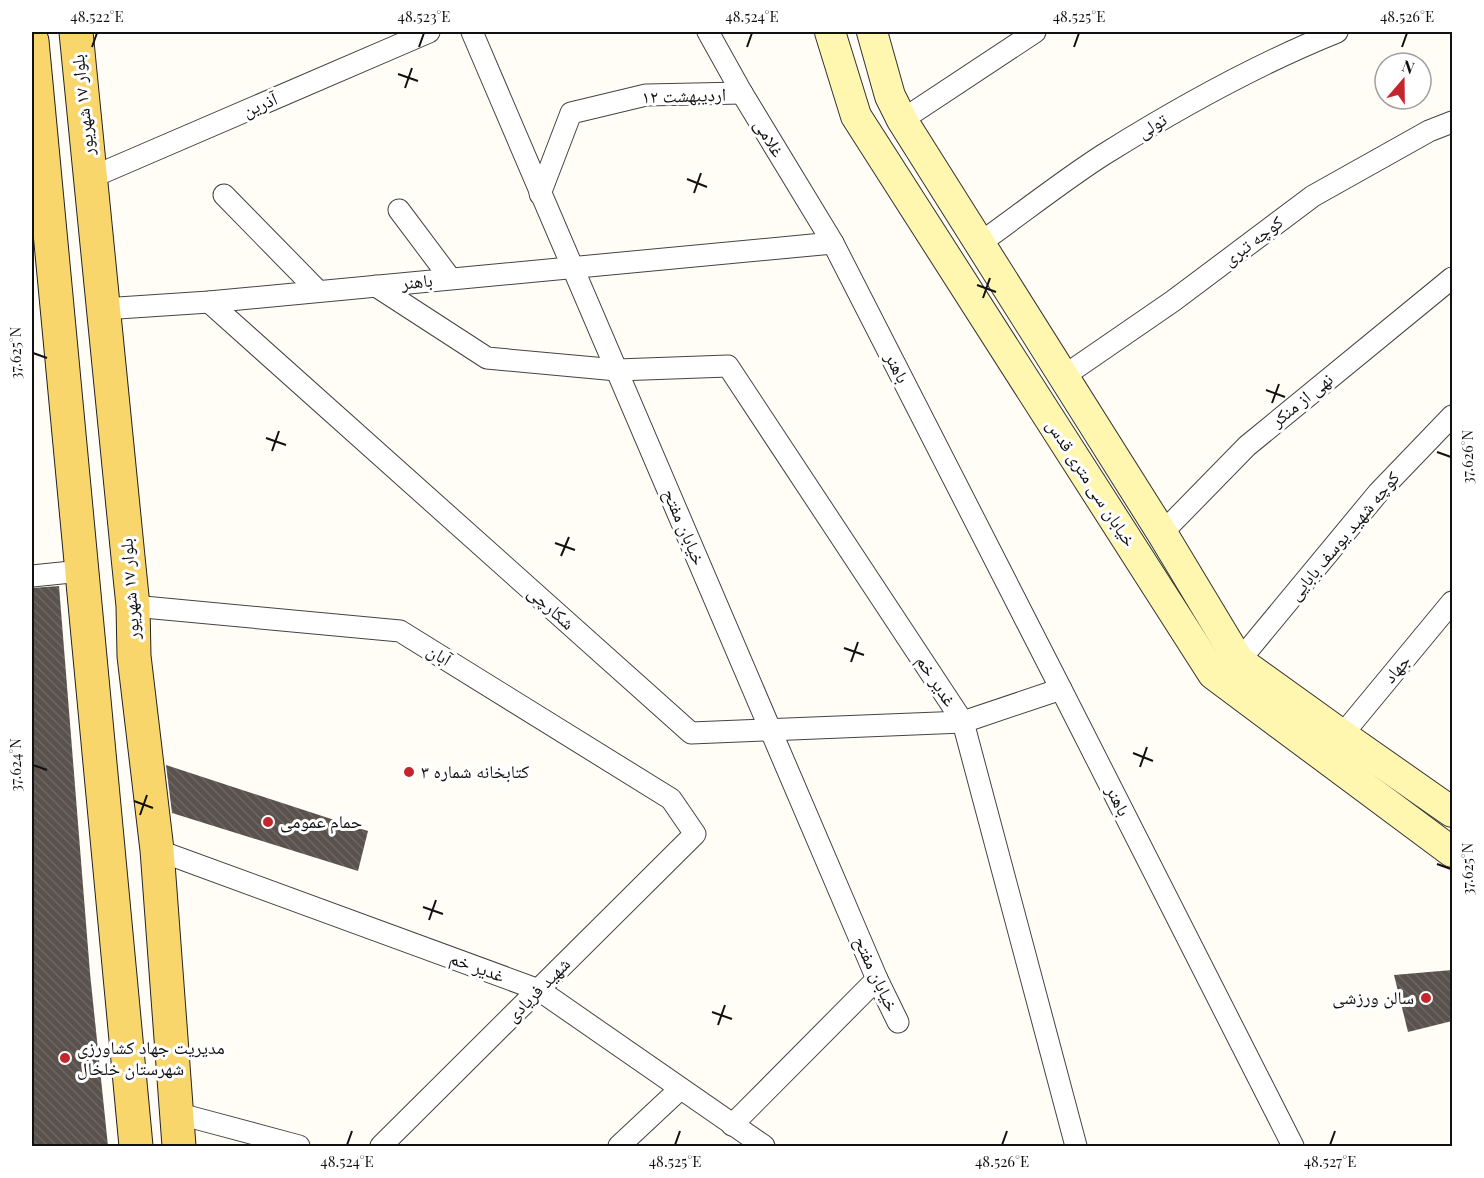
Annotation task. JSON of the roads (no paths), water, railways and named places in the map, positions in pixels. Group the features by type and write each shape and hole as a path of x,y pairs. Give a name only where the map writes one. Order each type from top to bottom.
{"main road":[{"name":"بلوار ١٧ شهریور","path":"76,32 133,606 134,656 157,850 179,1146"},
{"name":"خیابان سی متری قدس","path":"830,32 856,116 1213,674 1452,852"},
{"name":"خیابان سی متری قدس","path":"872,32 896,108 1162,533 1239,661 1342,735 1449,804"},
{"path":"32,41 136,1146"},
{"path":"856,116 896,108"},
{"path":"48,222 67,303 77,309 86,306 91,295 95,229"},
{"path":"81,566 86,543 91,536 102,532 115,537 128,557"}],"street":[{"name":"آذرین","path":"90,178 429,32"},
{"name":"خیابان مفتح","path":"472,32 877,979 898,1022"},
{"name":"غلامی","path":"708,32 742,93 833,243"},
{"path":"896,108 1035,32"},
{"name":"تولی","path":"980,243 1101,156 1197,99 1288,52 1337,32"},
{"name":"۱۲ اردیبهشت","path":"540,194 571,113 646,95 742,93"},
{"name":"کوچه تبری","path":"1064,376 1173,302 1313,196 1429,131 1452,122"},
{"path":"224,195 318,291"},
{"path":"399,210 450,278"},
{"name":"باهنر","path":"103,309 209,302 833,243 1062,688 1293,1146"},
{"name":"نهی از منکر","path":"1162,533 1247,446 1452,278"},
{"path":"376,286 487,358 617,370"},
{"name":"شکارچی","path":"209,302 691,733 963,722 1062,688"},
{"name":"غدیر خم","path":"617,370 728,366 963,722 1076,1146"},
{"name":"کوچه شهید یوسف بابایی","path":"1239,661 1378,493 1452,416"},
{"path":"32,576 81,566"},
{"name":"جهاد","path":"1342,735 1452,602"},
{"name":"آبان","path":"133,606 400,631 670,799 695,834"},
{"name":"شهید فریادی","path":"381,1146 695,834"},
{"name":"غدیر خم","path":"157,850 539,990 764,1146"},
{"path":"732,1125 877,979"},
{"path":"619,1146 680,1089"},
{"path":"176,1113 299,1146"}],"place":[{"name":"کتابخانه شماره ۳","path":"409,772"},
{"name":"حمام عمومی","path":"268,822"},
{"name":"سالن ورزشی","path":"1426,998"},
{"name":"مدیریت جهاد کشاورزی شهرستان خلخال","path":"65,1058"}]}
